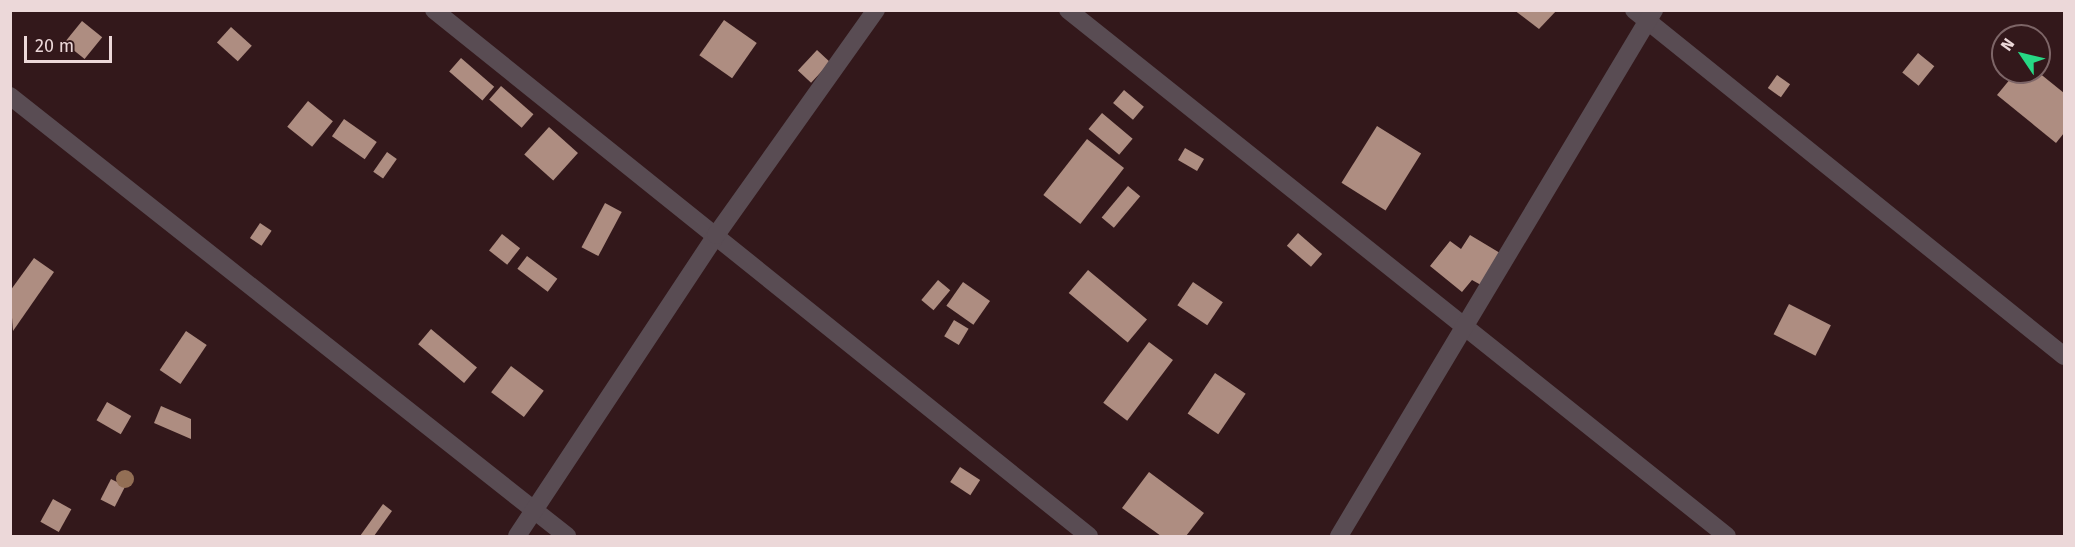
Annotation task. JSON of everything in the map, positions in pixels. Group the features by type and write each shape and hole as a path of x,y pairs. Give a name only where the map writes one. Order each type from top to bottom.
{"street":[{"path":"434,10 1089,537"},
{"path":"517,537 716,235 876,10"},
{"path":"1068,10 1727,537"},
{"path":"1339,537 1466,328 1645,14 2064,356"},
{"path":"10,96 567,537"}],"building":[{"path":"1514,10 1557,10 1539,29"},
{"path":"724,20 757,43 732,78 699,55"},
{"path":"82,21 102,37 85,59 64,43"},
{"path":"231,27 252,46 238,61 217,43"},
{"path":"817,50 830,62 811,83 798,70"},
{"path":"1918,53 1934,66 1919,86 1902,72"},
{"path":"461,58 494,87 482,100 449,72"},
{"path":"1777,75 1790,84 1781,97 1768,88"},
{"path":"2051,82 2064,93 2064,133 2056,143 1997,95 2006,84"},
{"path":"501,86 533,114 522,128 489,100"},
{"path":"1124,90 1144,107 1133,120 1113,103"},
{"path":"308,101 333,121 312,147 287,127"},
{"path":"1102,113 1133,139 1119,155 1089,129"},
{"path":"344,119 377,142 365,159 332,136"},
{"path":"1377,126 1421,154 1386,210 1341,183"},
{"path":"549,127 578,153 553,181 524,154"},
{"path":"1087,139 1124,168 1080,224 1043,195"},
{"path":"1185,148 1204,159 1197,171 1178,160"},
{"path":"387,152 397,159 383,179 373,172"},
{"path":"1128,186 1140,196 1114,228 1102,217"},
{"path":"605,203 622,212 598,256 582,247"},
{"path":"260,223 272,231 262,246 250,238"},
{"path":"1298,233 1322,254 1311,267 1287,246"},
{"path":"502,234 520,248 507,265 489,251"},
{"path":"1470,235 1500,253 1481,285 1472,280 1462,292 1430,266 1450,241 1461,249"},
{"path":"527,256 557,279 548,292 517,269"},
{"path":"34,258 54,272 13,331 10,291"},
{"path":"1088,270 1147,319 1128,342 1069,293"},
{"path":"938,280 950,290 934,310 921,300"},
{"path":"963,282 990,301 973,325 946,306"},
{"path":"1193,282 1223,302 1207,325 1177,305"},
{"path":"1789,304 1831,325 1815,356 1774,334"},
{"path":"954,320 969,329 959,345 944,336"},
{"path":"431,329 477,368 464,383 418,344"},
{"path":"186,331 207,345 180,384 160,370"},
{"path":"1149,342 1173,360 1127,421 1103,403"},
{"path":"511,366 544,391 524,417 491,392"},
{"path":"1215,373 1246,394 1218,434 1188,414"},
{"path":"107,402 131,416 121,434 97,420"},
{"path":"161,406 191,419 191,439 154,423"},
{"path":"960,467 980,480 970,495 950,482"},
{"path":"1149,472 1204,513 1186,536 1161,536 1122,508"},
{"path":"111,479 125,486 115,507 101,499"},
{"path":"53,499 71,509 59,532 40,522"},
{"path":"383,504 392,511 374,536 360,536"}]}
